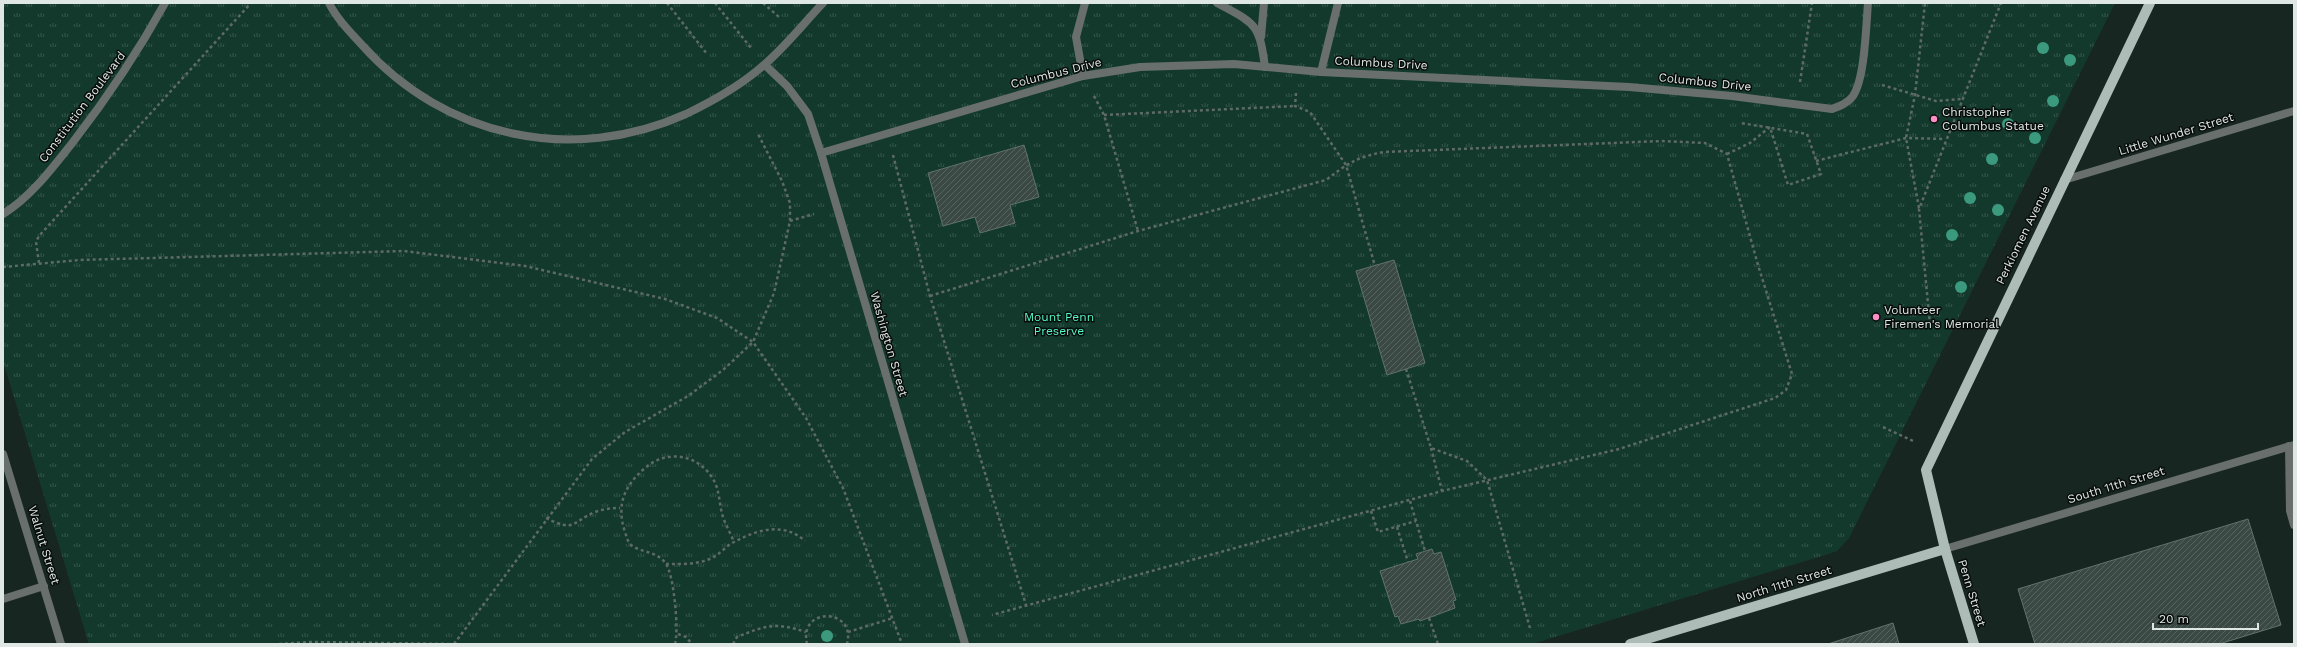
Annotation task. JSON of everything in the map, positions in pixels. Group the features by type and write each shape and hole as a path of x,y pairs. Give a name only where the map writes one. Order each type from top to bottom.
{"main road":[{"name":"Perkiomen Avenue","path":"1945,549 1926,470 2150,3"},
{"name":"North 11th Street","path":"1630,644 1945,549"},
{"name":"Penn Street","path":"1945,549 1974,644"}],"street":[{"name":"Constitution Boulevard","path":"3,214 48,173 98,110 141,48 165,3"},
{"path":"329,3 334,14 374,59 410,91 456,116 531,139 558,141 590,139 649,127 686,114 732,88 765,65 823,3"},
{"path":"1083,76 1076,37 1084,3"},
{"path":"1217,3 1253,24 1261,38"},
{"path":"1264,3 1261,38 1265,67"},
{"path":"1320,72 1338,3"},
{"name":"Columbus Drive","path":"821,153 887,132 1083,76 1140,67 1234,64 1298,71 1629,87 1732,96 1832,109 1844,104 1853,96 1860,79 1868,3"},
{"name":"Washington Street","path":"765,65 787,86 808,114 821,153 965,644"},
{"name":"Little Wunder Street","path":"2064,180 2294,111"},
{"path":"2291,445 2290,511 2294,525"},
{"name":"South 11th Street","path":"1945,549 2291,445"},
{"name":"Walnut Street","path":"3,454 61,644"},
{"path":"3,599 44,586"}],"path":[{"path":"39,263 36,242 39,236 251,3"},
{"path":"667,3 707,54"},
{"path":"715,3 765,65"},
{"path":"1801,75 1812,3"},
{"path":"1926,3 1915,95 1906,138 1919,209 1930,324"},
{"path":"1919,209 1945,139 2001,3"},
{"path":"1295,106 1298,71"},
{"path":"1083,76 1104,115 1138,231"},
{"path":"1860,79 1936,101 1961,99"},
{"path":"1104,115 1295,106 1310,112 1346,164 1375,266"},
{"path":"1741,123 1770,127 1807,134 1821,174 1788,185 1770,127"},
{"path":"1727,154 1750,143 1770,127"},
{"path":"279,644 310,642 454,644 546,518 592,459 625,432 688,396 723,370 754,342 774,293 790,221 790,203 782,181 757,132"},
{"path":"887,132 930,296 1026,605"},
{"path":"1816,161 1906,138 1945,139"},
{"path":"930,296 1138,231 1326,180 1346,164 1362,156 1384,152 1662,141 1705,143 1727,154 1758,265 1789,358 1792,374 1786,390 1775,398 1619,449 1442,491 992,615"},
{"path":"3,267 79,260 404,252 525,266 664,299 717,318 754,342 806,418 843,488 902,644"},
{"path":"1406,369 1431,448 1442,491"},
{"path":"1883,427 1934,452"},
{"path":"1431,448 1467,461 1487,480 1530,628"},
{"path":"676,644 678,634 673,586 666,564 656,555 634,547 628,542 621,519 620,508 624,494 640,472 652,462 666,456 679,456 694,461 705,469 713,480 723,517 734,542"},
{"path":"1410,500 1425,551"},
{"path":"546,518 568,526 574,525 594,512 620,508"},
{"path":"1371,511 1378,532 1416,521"},
{"path":"1397,527 1408,562"},
{"path":"666,564 684,564 712,558 734,542 776,528 795,532 805,541"},
{"path":"807,644 806,632 814,620 828,615 841,620 848,632 847,644"},
{"path":"848,632 893,618"},
{"path":"1430,618 1438,644"},
{"path":"733,644 737,637 772,625 785,625 806,632"},
{"path":"678,634 686,637 692,644"}],"green space":[{"name":"Mount Penn Preserve","path":"3,3 2115,3 1849,538 1837,551 1822,556 1532,644 89,644 3,361"}],"building":[{"path":"1024,145 1039,197 1010,205 1015,223 980,233 975,217 943,226 928,173"},
{"path":"1394,260 1425,363 1387,375 1356,271"},
{"path":"2248,519 2281,625 2219,644 2035,644 2018,589"},
{"path":"1432,549 1434,554 1441,552 1456,600 1453,601 1455,608 1420,621 1419,619 1401,624 1398,616 1395,617 1380,571 1418,559 1416,554"},
{"path":"1893,623 1899,644 1828,644"}],"place":[{"name":"Christopher Columbus Statue","path":"1934,119"},
{"name":"Volunteer Firemen's Memorial","path":"1876,317"}]}
